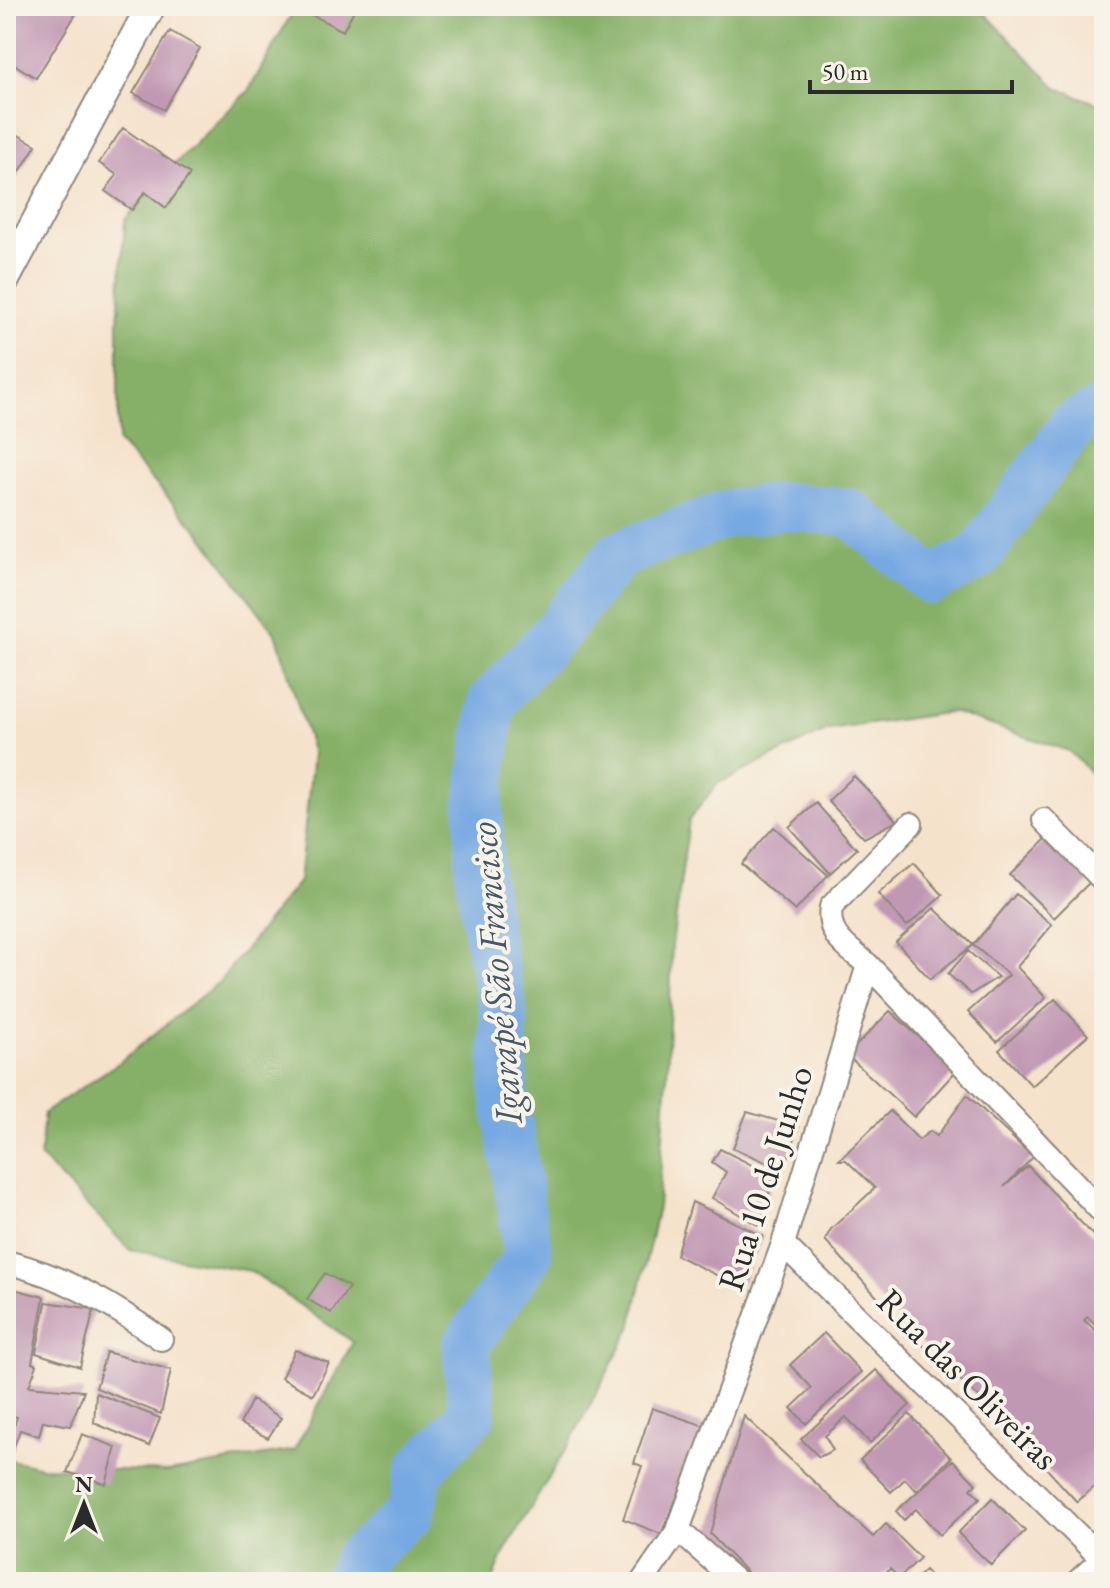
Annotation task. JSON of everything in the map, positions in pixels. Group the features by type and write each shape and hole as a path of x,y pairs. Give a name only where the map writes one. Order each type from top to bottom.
{"street":[{"path":"6,278 151,6"},
{"path":"1044,820 1104,881"},
{"path":"911,824 831,907 829,922 834,934 868,965 1104,1214"},
{"name":"Rua 10 de Junho","path":"642,1582 678,1530 783,1244 868,965"},
{"name":"Rua das Oliveiras","path":"783,1244 1103,1560"},
{"path":"6,1262 67,1282 120,1309 161,1339"},
{"path":"678,1530 737,1582"},
{"path":"1077,1582 1103,1560"}],"green space":[{"path":"296,6 978,6 1057,88 1104,106 1104,786 1069,751 952,712 828,730 717,784 689,820 672,945 658,1207 631,1328 572,1439 506,1549 492,1582 6,1582 6,1459 42,1467 168,1472 294,1450 353,1342 251,1271 130,1250 40,1157 44,1113 121,1061 220,981 299,881 313,754 277,636 201,534 118,442 118,322 125,220 156,183 249,90"}],"building":[{"path":"6,6 81,6 36,78 6,59"},
{"path":"305,6 356,6 343,31 302,10"},
{"path":"170,31 200,48 164,110 133,93"},
{"path":"123,128 190,174 166,208 145,192 132,210 105,191 117,175 99,163"},
{"path":"13,132 36,145 13,183 6,178 6,142"},
{"path":"854,776 897,821 864,838 828,801"},
{"path":"816,803 857,849 830,873 789,827"},
{"path":"774,827 828,875 795,911 741,864"},
{"path":"1047,838 1091,881 1054,918 1010,875"},
{"path":"914,863 943,895 907,926 878,894"},
{"path":"1016,894 1052,925 1017,967 1046,998 997,1042 968,1012 1009,975 973,945"},
{"path":"934,908 973,945 930,979 896,942"},
{"path":"968,951 998,977 971,994 948,974"},
{"path":"1055,999 1088,1035 1032,1086 999,1050"},
{"path":"890,1011 956,1071 914,1117 847,1055"},
{"path":"967,1095 1033,1157 1004,1187 1028,1166 1104,1247 1104,1334 1088,1317 1084,1320 1104,1338 1104,1478 1077,1502 998,1415 911,1334 825,1240 831,1229 875,1188 846,1160 839,1160 890,1111 919,1140 930,1131 937,1136"},
{"path":"747,1112 799,1127 784,1170 733,1148"},
{"path":"720,1149 774,1176 759,1226 712,1198 726,1172 712,1162"},
{"path":"692,1202 763,1236 740,1287 676,1255"},
{"path":"325,1273 349,1287 331,1313 307,1299"},
{"path":"6,1287 44,1297 32,1363 37,1365 29,1386 84,1391 70,1426 43,1421 39,1436 20,1430 9,1460 6,1459 6,1426 14,1427 17,1417 6,1413"},
{"path":"46,1302 94,1309 80,1367 36,1353"},
{"path":"824,1333 861,1372 806,1424 791,1408 812,1388 790,1365"},
{"path":"295,1350 329,1363 313,1395 281,1378"},
{"path":"106,1352 171,1370 161,1414 96,1388"},
{"path":"876,1370 910,1405 870,1443 846,1417 825,1436 833,1450 819,1457 801,1439"},
{"path":"96,1393 160,1418 149,1446 94,1423"},
{"path":"252,1400 281,1418 268,1438 240,1424"},
{"path":"652,1408 708,1427 661,1534 623,1519 642,1466 634,1463"},
{"path":"909,1414 951,1458 917,1491 905,1479 891,1492 860,1460"},
{"path":"744,1416 873,1537 886,1524 920,1558 899,1578 890,1569 879,1579 882,1582 756,1582 710,1534"},
{"path":"82,1434 116,1447 106,1484 67,1472"},
{"path":"953,1460 976,1484 971,1489 980,1498 940,1535 916,1509 904,1520 896,1511"},
{"path":"992,1498 1025,1531 991,1565 958,1533"},
{"path":"925,1570 936,1582 913,1582"}],"waterway":[{"name":"Igarapé São Francisco","path":"348,1582 357,1559 410,1513 420,1469 472,1414 466,1345 528,1255 504,1092 503,1009 489,944 479,874 479,801 492,701 555,633 618,554 728,513 783,506 850,512 931,580 978,556 1073,424 1104,409"}]}
